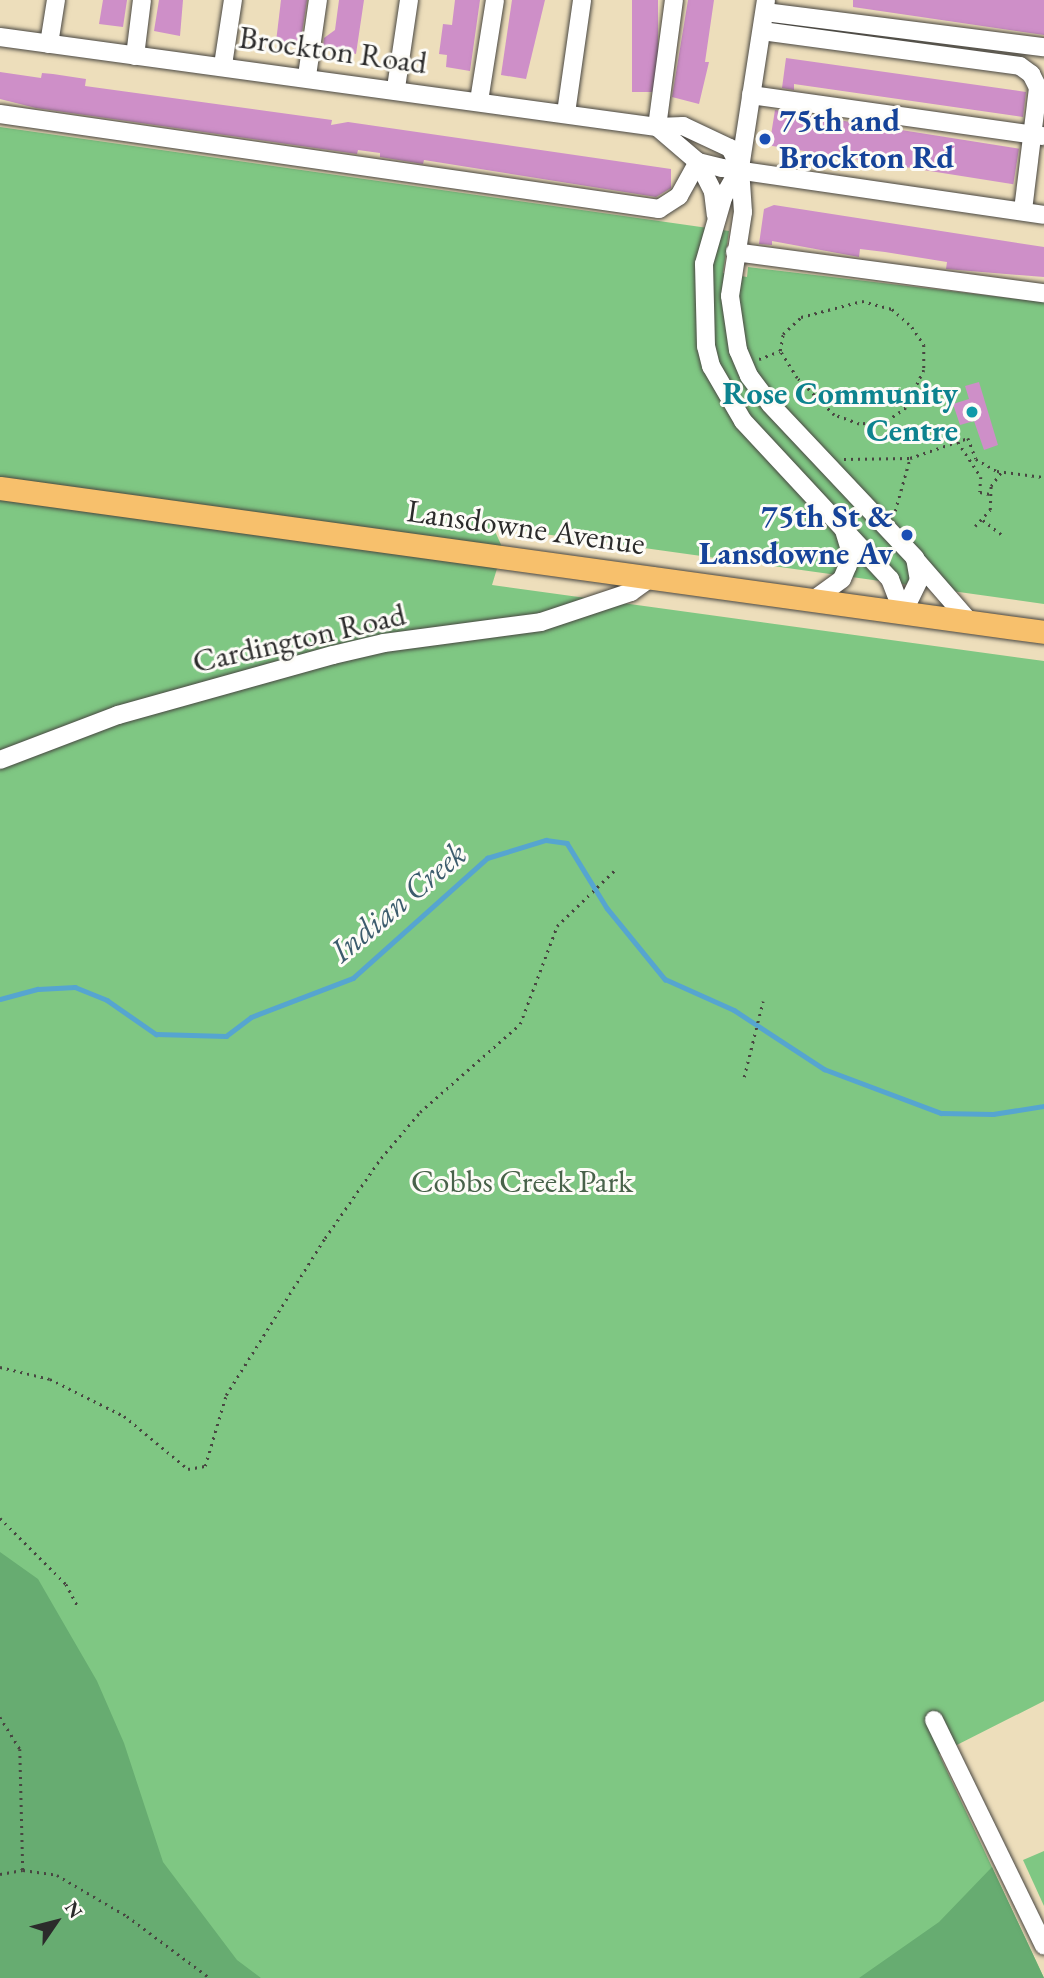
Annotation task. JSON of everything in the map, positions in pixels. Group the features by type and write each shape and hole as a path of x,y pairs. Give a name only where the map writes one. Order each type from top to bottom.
{"main road":[{"name":"Lansdowne Avenue","path":"0,488 816,598 1044,632"}],"street":[{"path":"49,44 55,0"},
{"path":"135,56 142,0"},
{"path":"223,65 233,0"},
{"path":"307,76 318,0"},
{"path":"396,88 409,0"},
{"path":"479,101 495,0"},
{"path":"566,113 582,0"},
{"path":"674,0 657,127 698,162 713,192 716,220"},
{"path":"970,622 915,558 770,404 744,364 731,321 736,251 743,212 740,168 765,6 1044,47"},
{"path":"762,31 1020,66 1031,74 1038,89 1039,135 1023,211"},
{"name":"Brockton Road","path":"0,37 396,88 657,127 684,126 730,148 740,168"},
{"path":"751,95 1039,135"},
{"path":"0,114 659,209 679,196 698,162"},
{"path":"698,162 1044,215"},
{"path":"740,168 716,220 704,264 706,346 711,366 743,421 890,579 904,613"},
{"path":"736,251 1044,293"},
{"path":"816,598 842,579 848,565 850,550 843,526"},
{"path":"904,613 919,580 915,558"},
{"name":"Cardington Road","path":"0,760 118,715 333,655 384,643 541,622 631,592 653,576"},
{"path":"934,1720 1039,1924 1044,1946"}],"path":[{"path":"862,301 892,309 912,327 924,345 924,370 906,408 886,422 859,424 834,415 797,378 780,351 783,334 801,317 862,301"},
{"path":"744,364 780,351"},
{"path":"820,457 911,458 968,438 976,459 1002,471 1044,477"},
{"path":"958,442 966,460 981,477 980,492 990,494"},
{"path":"889,533 911,458"},
{"path":"975,526 990,510 990,494 1002,471"},
{"path":"983,520 1002,535"},
{"path":"0,1367 50,1379 124,1416 188,1469 205,1466 226,1395 326,1238 381,1158 420,1112 520,1024 557,926 583,896 615,870"},
{"path":"744,1077 757,1036 763,1001"},
{"path":"0,1518 66,1584 79,1608"},
{"path":"0,1717 20,1749 23,1870"},
{"path":"0,1874 23,1870 57,1875 127,1916 210,1978"}],"green space":[{"name":"Cobbs Creek Park","path":"0,127 729,231 723,273 747,277 748,267 1044,302 1044,604 493,527 503,549 492,585 1044,661 1044,1701 939,1754 1044,1978 0,1978"},
{"path":"0,1552 38,1579 97,1681 124,1743 163,1862 237,1960 261,1978 0,1978"},
{"path":"1044,1851 1044,1906 1023,1860"},
{"path":"992,1867 1044,1978 859,1978 939,1922"}],"building":[{"path":"103,0 127,0 123,27 99,24"},
{"path":"159,0 183,0 180,36 154,31"},
{"path":"281,0 307,0 300,46 276,42"},
{"path":"339,0 364,0 356,54 323,46 324,38 335,30"},
{"path":"455,0 480,0 470,71 446,67 447,55 439,54 443,24 452,25"},
{"path":"512,0 545,0 526,79 501,75"},
{"path":"632,0 658,0 658,92 632,92"},
{"path":"688,0 714,0 705,62 709,62 699,104 672,97"},
{"path":"853,0 1044,0 1044,35 853,7"},
{"path":"786,58 1026,92 1023,117 794,84 794,90 782,88"},
{"path":"0,72 41,78 42,73 53,74 86,79 85,86 332,120 331,125 348,122 671,169 671,188 656,197 424,160 423,164 380,157 380,153 358,150 357,154 36,108 0,99"},
{"path":"775,110 1019,149 1013,184 769,146"},
{"path":"774,205 1044,247 1044,277 946,269 947,262 860,249 859,257 772,241 772,245 759,244 764,209"},
{"name":"Rose Community Centre","path":"979,382 998,445 984,450 974,421 960,425 953,404 969,399 965,386"}],"waterway":[{"name":"Indian Creek","path":"0,999 38,989 75,987 107,1000 156,1034 226,1036 251,1017 353,978 487,858 546,840 567,843 607,908 665,979 734,1010 824,1069 941,1113 993,1114 1044,1106"}],"place":[{"name":"75th and Brockton Rd","path":"765,139"},
{"name":"Rose Community Centre","path":"972,412"},
{"name":"75th St & Lansdowne Av","path":"907,535"}]}
